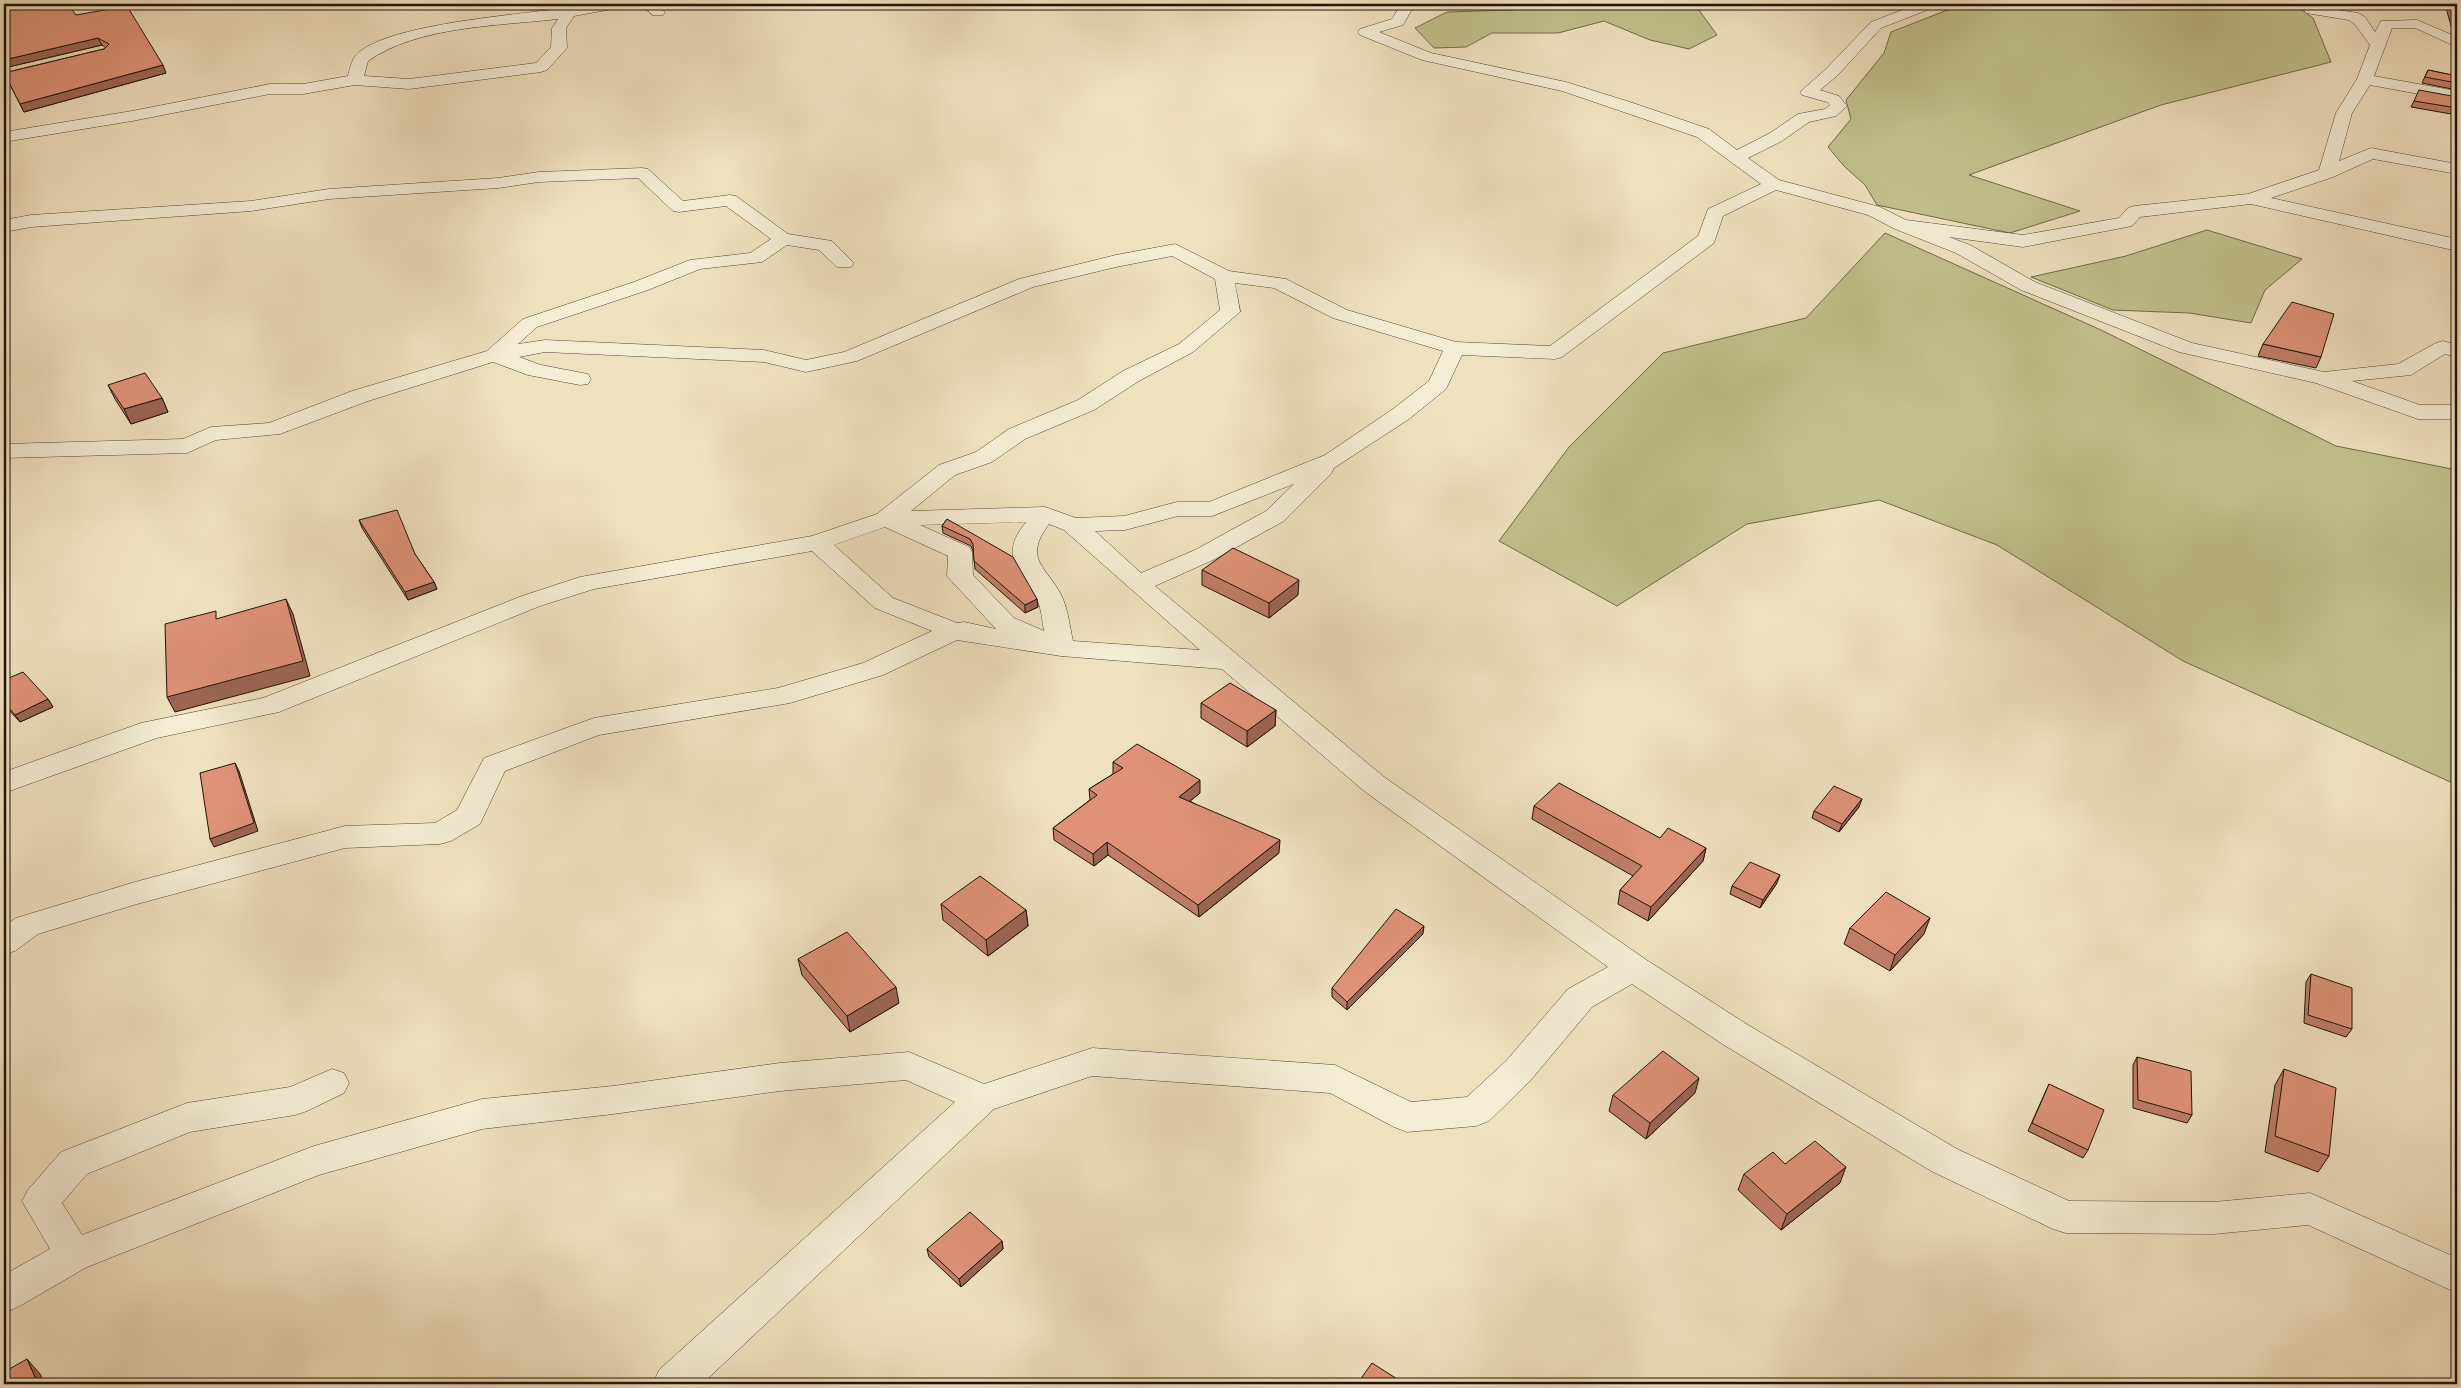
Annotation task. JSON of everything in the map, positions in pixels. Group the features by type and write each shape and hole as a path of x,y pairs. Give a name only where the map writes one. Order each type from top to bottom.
{"street":[{"path":"355,80 361,59 379,46 448,27 570,13 598,5 618,4"},
{"path":"1408,4 1398,22 1366,32 1427,56 1566,87 1703,133 1772,184 1799,188 1838,203 1874,211 1902,225 1963,249 2028,286 2186,348 2322,378 2418,412 2457,412"},
{"path":"1736,157 1776,137 1804,118 1830,113 1840,106 1833,100 1808,92 1831,73 1876,25 1930,4"},
{"path":"2312,10 2353,16 2360,20 2364,29 2378,44"},
{"path":"4,137 132,116 270,89 303,89 355,80 409,84 541,67 559,48 559,28 570,13"},
{"path":"2327,173 2344,113 2365,79 2386,24 2417,24 2457,42"},
{"path":"2433,31 2457,35"},
{"path":"2365,79 2457,96"},
{"path":"1902,225 2023,241 2125,222 2134,212 2251,199 2327,173 2371,153 2457,168"},
{"path":"4,226 32,221 251,206 329,194 498,183 539,177 642,173 679,207 730,200 783,239 825,245 844,263"},
{"path":"4,451 187,446 211,434 272,429 360,396 494,355 545,346 764,356 806,366 850,357 1026,283 1116,261 1175,250 1224,276 1279,283 1340,314 1454,348 1556,353 1706,239 1715,213 1760,192 1772,184"},
{"path":"2251,199 2457,245"},
{"path":"494,355 530,324 641,286 697,264 755,258 783,239"},
{"path":"886,519 947,470 984,457 1017,434 1086,405 1132,376 1186,348 1230,312 1224,276"},
{"path":"2322,378 2403,370 2443,347 2457,352"},
{"path":"1138,584 1204,555 1275,516 1333,460 1401,414 1438,384 1454,348"},
{"path":"494,355 536,370 580,379"},
{"path":"1073,525 1125,523 1177,509 1212,509 1333,460"},
{"path":"1045,514 1026,538 1025,561 1050,599 1061,648"},
{"path":"4,783 151,730 269,706 531,601 590,582 818,542 886,519 1045,514 1073,525 1138,584 1374,784 1633,968 1736,1035 1944,1160 2066,1217 2214,1218 2310,1209 2457,1276"},
{"path":"886,519 960,552 960,576 1005,624 1061,648"},
{"path":"818,542 884,603 954,632 1061,648 1227,660"},
{"path":"4,942 27,926 135,893 345,837 440,832 469,817 494,765 594,727 780,697 873,669 954,632 1005,624"},
{"path":"673,1384 982,1099 1092,1062 1335,1079 1407,1118 1476,1111 1518,1071 1580,998 1633,968"},
{"path":"4,1295 74,1256 314,1161 482,1114 613,1100 780,1077 909,1066 982,1099"},
{"path":"74,1256 41,1201 74,1163 187,1118 295,1101 332,1083"}],"shaded area":[{"path":"1564,4 1703,4 1699,10 1717,35 1689,49 1650,40 1604,21 1558,33 1492,33 1466,47 1434,48 1415,28 1447,12 1512,10"},
{"path":"1963,4 2293,4 2313,18 2331,62 2161,105 1969,175 2080,211 2010,233 1877,205 1865,185 1844,166 1828,147 1851,119 1846,100 1884,53 1891,32"},
{"path":"2207,230 2302,259 2265,290 2251,323 2189,313 2113,310 2031,277 2126,256"},
{"path":"1885,233 2101,330 2336,446 2457,470 2457,785 2183,661 1997,545 1879,500 1747,524 1617,606 1499,541 1569,447 1663,353 1806,318"}],"building":[{"path":"45,4 68,4 76,15 127,6 163,65 20,104 4,73 104,49 109,44 98,38 4,60 4,11"},
{"path":"2451,4 2457,4 2457,25"},
{"path":"2428,70 2457,76 2457,83 2425,77"},
{"path":"2419,90 2457,97 2457,108 2414,101"},
{"path":"2292,302 2334,314 2321,357 2263,344"},
{"path":"145,373 162,398 124,409 108,385"},
{"path":"397,510 415,554 434,582 405,592 359,520"},
{"path":"947,519 1013,557 1037,599 1025,605 974,561 973,544 970,539 942,526"},
{"path":"1233,548 1299,580 1269,603 1202,570"},
{"path":"286,599 303,661 167,697 165,624 216,611 216,619"},
{"path":"23,672 48,699 15,715 4,702 4,680"},
{"path":"1230,683 1276,710 1247,731 1201,703"},
{"path":"1137,744 1200,780 1179,797 1280,840 1198,905 1107,842 1093,854 1053,828 1097,795 1089,789 1123,768 1113,762"},
{"path":"235,763 254,823 210,839 200,773"},
{"path":"1559,783 1660,838 1668,828 1706,848 1651,907 1620,890 1642,866 1534,806"},
{"path":"1834,786 1862,799 1842,824 1814,811"},
{"path":"1750,862 1780,875 1763,900 1732,886"},
{"path":"980,876 1026,910 986,940 941,904"},
{"path":"1886,892 1930,918 1895,955 1850,928"},
{"path":"1396,909 1424,926 1347,1002 1332,988"},
{"path":"847,932 896,987 847,1016 798,959"},
{"path":"2311,974 2352,988 2352,1029 2308,1015"},
{"path":"1663,1051 1699,1078 1650,1123 1613,1095"},
{"path":"2137,1057 2191,1071 2192,1115 2138,1100"},
{"path":"2284,1069 2336,1088 2329,1156 2275,1136"},
{"path":"2049,1084 2104,1110 2088,1150 2032,1123"},
{"path":"1815,1141 1846,1167 1787,1214 1744,1174 1773,1152 1785,1164"},
{"path":"970,1212 1002,1241 959,1279 927,1249"},
{"path":"27,1359 38,1384 4,1384 4,1372"},
{"path":"1372,1363 1405,1384 1357,1384"}]}
